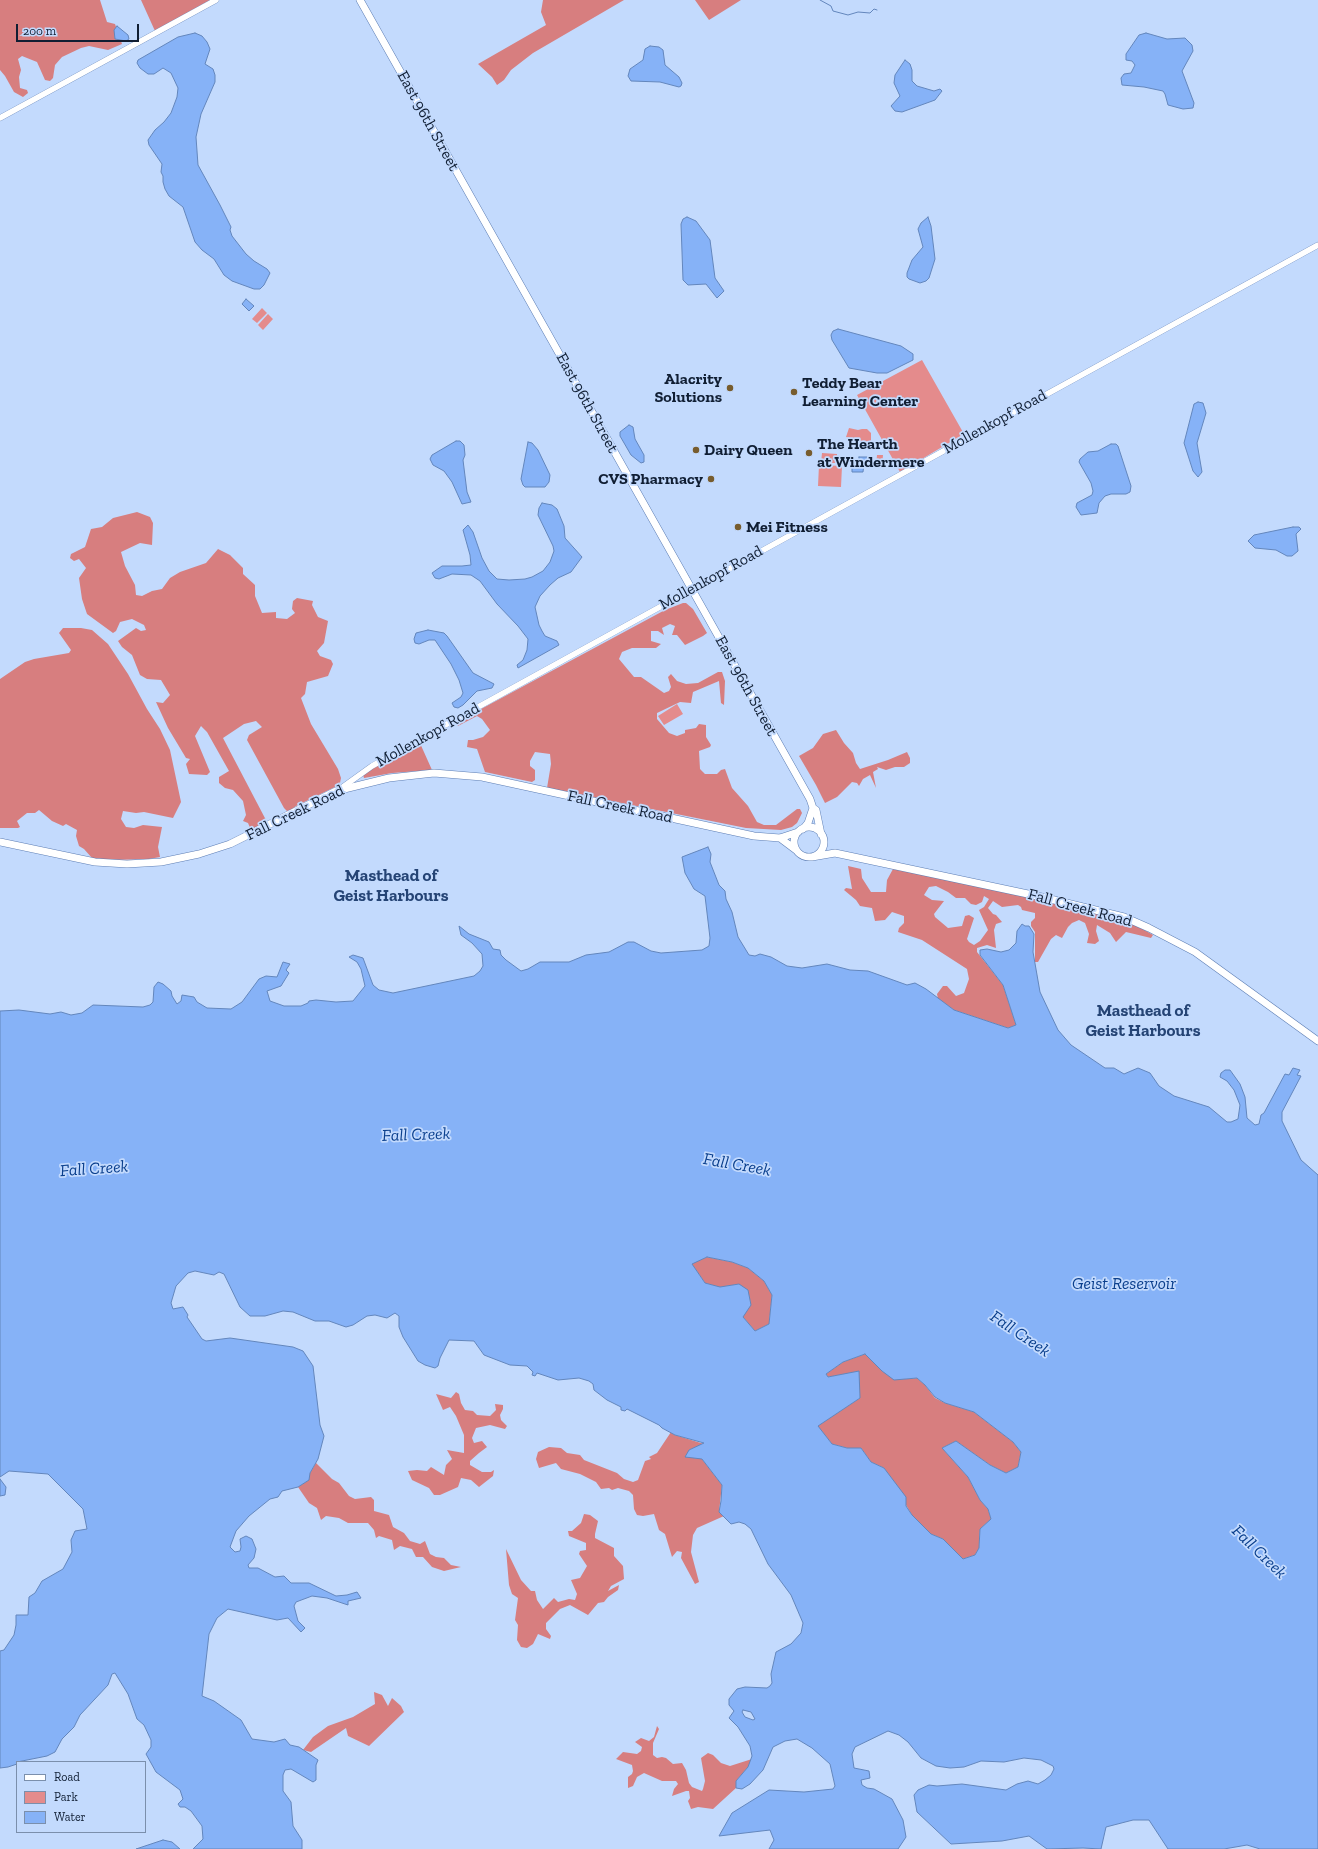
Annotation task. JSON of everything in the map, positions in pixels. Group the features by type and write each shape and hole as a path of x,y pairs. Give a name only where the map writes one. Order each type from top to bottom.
{"main road":[{"name":"East 96th Street","path":"360,0 810,799 813,808 816,810 822,837"},
{"name":"Fall Creek Road","path":"0,842 95,862 127,864 161,862 198,854 230,844 328,794 339,790 372,781 418,773 467,774 754,836 780,838 801,831"},
{"path":"798,852 794,841 808,823 813,808"},
{"path":"801,831 814,829 835,853"},
{"path":"780,838 803,856 812,857 820,852 823,846 822,837"},
{"name":"Fall Creek Road","path":"812,857 835,853 1057,900 1104,911 1137,922 1195,952 1318,1041"}],"street":[{"path":"0,118 216,0"},
{"name":"Mollenkopf Road","path":"339,790 375,764 691,588 1318,245"}],"green space":[{"path":"262,308 267,313 257,323 252,319"},
{"path":"268,314 273,319 263,330 258,325"},
{"path":"922,360 964,434 900,472 857,395"},
{"path":"849,428 858,430 867,429 871,433 871,441 862,445 855,439 846,437"},
{"path":"822,453 837,454 837,463 821,463"},
{"path":"877,455 883,455 882,467 876,466"},
{"path":"819,465 842,466 841,487 818,486"},
{"path":"677,704 683,714 664,725 658,716"}],"shaded area":[{"path":"0,0 100,0 107,22 115,24 122,44 108,50 89,46 62,57 55,65 53,78 50,81 45,80 37,62 22,56 18,59 21,70 19,77 20,88 27,90 28,93 23,97 14,92 0,70"},
{"path":"141,0 210,0 155,31"},
{"path":"543,0 624,0 533,53 511,70 504,80 497,85 492,77 478,64 546,25 541,12"},
{"path":"695,0 741,0 709,20"},
{"path":"137,512 150,517 153,523 152,545 140,543 121,552 125,566 135,585 136,595 142,596 152,591 162,589 170,578 180,572 206,563 218,549 230,555 243,568 243,574 255,585 255,596 262,613 276,612 276,618 287,619 295,613 292,609 293,601 297,598 313,601 312,605 318,617 328,621 324,643 317,651 320,656 331,660 333,664 328,676 307,682 305,694 301,698 311,724 338,769 341,778 340,783 335,787 287,811 247,740 249,735 262,727 256,721 244,724 223,738 267,822 251,830 248,823 243,821 246,815 243,801 233,790 225,788 219,783 219,777 229,771 207,732 201,726 195,736 210,772 207,775 189,774 186,764 190,759 186,758 168,728 156,702 163,703 170,695 161,680 147,679 140,675 132,655 122,647 118,641 136,628 141,631 146,630 144,625 132,619 120,622 116,631 113,633 87,614 82,599 79,578 86,568 79,559 74,561 70,558 71,554 85,547 91,529 102,527 113,518"},
{"path":"686,603 693,609 707,633 685,645 677,635 672,635 675,626 670,624 662,628 664,635 658,631 651,631 651,641 661,644 656,648 632,648 622,652 619,659 634,677 641,677 664,693 669,691 671,687 668,677 671,674 677,681 686,684 698,683 718,672 722,672 725,681 724,705 721,703 719,681 693,692 691,703 680,702 657,713 657,719 669,733 677,736 685,733 685,730 696,728 699,724 706,725 706,737 711,745 710,747 699,751 700,769 705,774 717,774 721,770 725,769 732,788 748,806 757,822 764,825 776,825 797,809 800,809 802,813 797,823 792,827 781,830 746,828 547,788 551,764 550,754 535,752 530,761 530,766 535,770 535,780 532,782 485,772 477,749 467,747 468,740 483,737 490,730 482,719 477,716 458,726 455,723 665,610"},
{"path":"63,628 81,628 92,630 108,644 128,674 160,729 170,750 181,802 173,818 144,812 136,813 123,811 121,819 126,827 134,828 143,825 162,827 158,847 160,857 149,859 110,860 92,858 79,846 76,836 77,830 66,824 63,826 52,821 39,810 35,813 27,813 17,821 20,827 18,828 0,828 0,679 25,662 69,653 71,650 59,633"},
{"path":"836,730 844,743 853,753 856,763 860,769 907,752 910,758 910,763 904,767 895,767 886,770 877,767 878,769 873,772 876,788 870,775 863,779 859,786 857,783 852,782 837,797 825,803 799,756 813,748 823,734"},
{"path":"419,741 432,770 392,773 364,778 363,775 366,772"},
{"path":"848,866 861,869 862,878 871,892 886,892 887,880 893,869 1046,899 1129,921 1153,935 1151,938 1126,932 1116,942 1110,933 1097,925 1096,931 1099,941 1095,944 1087,943 1089,934 1085,923 1079,920 1072,923 1068,927 1062,938 1056,935 1051,939 1038,962 1035,962 1035,932 1031,926 1031,922 1035,918 1035,913 1022,910 1018,905 1002,907 993,901 988,908 1002,922 996,924 994,930 996,948 987,945 977,948 977,952 1003,985 1016,1025 1008,1028 954,1010 938,999 937,994 943,986 947,986 956,996 964,993 969,979 967,969 922,940 898,932 899,928 904,923 904,916 892,912 885,920 875,921 872,908 860,906 856,900 844,890 846,888 852,889","holes":["936,886 956,898 965,898 971,904 976,905 982,902 984,896 989,899 984,907 979,910 988,930 980,941 974,945 967,939 974,918 969,915 965,916 962,926 948,928 935,917 934,914 944,901 932,900 924,895 929,887"]},
{"path":"707,1257 732,1262 748,1268 764,1281 772,1295 769,1324 755,1331 743,1317 739,1284 720,1288 705,1283 691,1263"},
{"path":"865,1354 882,1371 906,1379 917,1378 925,1385 935,1398 945,1403 974,1412 1013,1442 1021,1452 1018,1467 1006,1473 990,1465 956,1441 942,1448 968,1477 980,1500 988,1509 991,1519 980,1529 979,1548 975,1555 963,1559 943,1539 931,1534 912,1515 884,1468 871,1462 861,1448 847,1448 832,1444 817,1426 860,1398 858,1372 828,1377 826,1374 843,1362"},
{"path":"456,1392 459,1394 461,1403 465,1410 473,1411 477,1415 490,1416 496,1410 495,1404 503,1405 500,1415 501,1420 507,1426 505,1429 490,1425 476,1428 472,1438 474,1443 482,1441 487,1447 470,1461 470,1465 482,1472 491,1472 494,1470 493,1476 479,1487 471,1480 461,1478 458,1487 440,1495 434,1495 429,1488 412,1480 408,1471 427,1471 431,1467 444,1475 446,1465 452,1459 447,1450 464,1453 464,1435 456,1416 450,1407 443,1410 436,1394 451,1398"},
{"path":"671,1432 675,1435 704,1444 689,1450 702,1459 722,1485 719,1512 724,1516 697,1528 693,1535 691,1552 699,1582 695,1584 681,1558 682,1552 677,1551 672,1557 665,1534 659,1530 654,1514 643,1516 637,1515 634,1509 633,1495 629,1491 618,1488 612,1490 609,1488 601,1489 596,1482 580,1474 561,1469 556,1463 539,1468 536,1459 538,1452 549,1447 561,1448 567,1453 580,1455 584,1460 617,1473 624,1479 633,1482 638,1480 645,1461 651,1459 649,1457 657,1453"},
{"path":"316,1463 332,1479 339,1483 349,1496 355,1499 371,1497 374,1500 374,1511 389,1515 393,1527 404,1533 410,1541 420,1544 425,1541 430,1554 436,1557 444,1558 451,1565 461,1567 444,1571 432,1567 423,1557 416,1557 412,1549 400,1546 394,1550 392,1540 379,1536 376,1538 374,1530 368,1523 348,1523 339,1518 326,1516 321,1520 317,1508 309,1503 298,1487 308,1480"},
{"path":"584,1514 590,1515 598,1521 595,1538 614,1548 614,1556 623,1566 624,1579 611,1586 608,1591 619,1585 618,1590 604,1602 598,1603 588,1615 570,1605 560,1609 546,1623 546,1629 551,1636 550,1639 538,1634 533,1644 527,1648 521,1647 517,1640 518,1625 515,1620 518,1598 512,1594 509,1585 506,1549 521,1580 531,1591 535,1591 537,1600 543,1609 554,1598 558,1602 569,1599 575,1600 577,1594 571,1580 580,1578 587,1566 579,1554 580,1551 586,1550 586,1543 569,1536 568,1531 572,1531 581,1523"},
{"path":"374,1692 382,1695 388,1706 392,1698 401,1706 404,1712 369,1746 348,1736 346,1728 311,1752 303,1750 313,1737 328,1726 353,1717 375,1704"},
{"path":"657,1726 659,1729 653,1743 653,1755 657,1758 666,1758 673,1764 682,1763 686,1770 689,1783 692,1787 702,1791 705,1781 701,1758 708,1753 713,1755 721,1763 730,1766 752,1759 748,1767 736,1781 736,1788 713,1809 698,1807 691,1809 688,1801 690,1798 689,1791 672,1796 674,1789 678,1784 676,1781 662,1781 644,1773 637,1777 633,1786 628,1788 628,1777 633,1771 632,1765 616,1759 623,1752 637,1754 641,1751 642,1747 635,1742 641,1738 649,1741 654,1737"}],"water":[{"path":"117,26 128,35 129,39 126,41 115,39 114,30"},
{"path":"195,33 202,36 207,42 210,49 205,64 213,69 215,75 215,82 201,114 196,137 198,165 231,227 230,230 232,236 246,254 267,269 270,273 264,285 260,289 254,289 232,281 224,275 214,259 202,250 195,242 183,207 169,196 165,189 161,172 162,164 149,145 148,140 171,113 177,97 178,88 171,73 163,68 154,74 148,74 140,68 137,63 138,60 178,37"},
{"path":"1146,33 1167,39 1185,38 1192,45 1193,51 1182,71 1194,103 1193,108 1183,109 1168,105 1163,91 1144,87 1122,85 1121,78 1124,74 1131,73 1135,65 1132,61 1126,60 1126,54 1139,35"},
{"path":"650,46 659,47 663,50 665,65 679,77 682,83 681,86 679,87 660,82 631,81 628,76 630,69 643,60 645,49"},
{"path":"905,60 910,64 912,70 912,81 917,86 934,91 940,89 942,91 935,100 902,112 895,111 891,106 900,96 894,83 895,75"},
{"path":"687,217 696,221 710,240 715,278 724,291 717,298 706,284 688,285 683,280 681,224 683,219"},
{"path":"928,217 931,226 935,259 929,278 920,283 909,279 907,277 907,273 912,260 923,247 918,229 921,223"},
{"path":"246,299 254,306 249,311 242,304"},
{"path":"838,329 901,346 913,354 913,360 887,373 877,373 849,368 832,340 831,335 833,331"},
{"path":"1198,402 1203,403 1206,413 1197,443 1202,472 1198,477 1193,471 1184,443 1194,404"},
{"path":"629,425 633,427 635,439 644,455 644,462 641,463 631,455 620,436 620,432"},
{"path":"456,441 460,441 464,445 465,455 463,460 467,492 471,502 462,504 452,482 444,471 433,465 430,459 432,455"},
{"path":"528,442 532,443 538,450 550,475 549,482 545,487 525,487 523,485 521,479"},
{"path":"1111,444 1116,444 1118,446 1131,486 1130,492 1126,494 1111,494 1105,496 1099,503 1097,513 1081,515 1076,507 1077,503 1092,495 1093,491 1091,483 1079,462 1080,459 1088,452 1098,451"},
{"path":"859,457 870,457 869,463 864,463 863,472 852,472 852,466 858,467"},
{"path":"542,503 552,505 557,509 564,526 565,538 582,557 571,572 558,578 550,585 540,596 535,607 539,625 545,636 557,641 559,645 518,668 517,665 523,660 527,650 528,639 497,604 480,581 471,575 452,574 439,579 435,578 432,573 442,566 471,565 470,555 463,530 468,525 473,532 482,558 489,571 497,579 525,579 543,571 550,562 554,551 538,515 539,508"},
{"path":"1299,527 1301,529 1296,534 1298,551 1292,556 1287,556 1276,550 1255,548 1248,541 1254,535"},
{"path":"428,630 444,633 473,673 494,684 492,688 477,691 463,705 458,708 454,707 452,703 461,697 463,693 459,680 451,664 435,640 429,640 419,644 415,643 414,639 416,633"},
{"name":"Geist Reservoir","path":"708,847 711,854 710,862 719,885 725,891 726,899 732,912 738,937 749,955 755,956 760,954 771,957 787,966 802,968 827,964 850,970 868,971 907,985 915,983 926,989 954,1010 1008,1028 1016,1025 1003,985 980,955 980,950 987,949 1001,952 1009,950 1016,943 1017,931 1022,924 1029,926 1034,934 1033,952 1040,992 1058,1030 1071,1045 1105,1068 1114,1068 1124,1074 1138,1068 1150,1073 1159,1086 1174,1096 1209,1107 1227,1122 1238,1119 1240,1105 1234,1090 1227,1081 1220,1077 1221,1073 1225,1070 1230,1070 1240,1084 1245,1097 1247,1118 1255,1125 1259,1124 1261,1115 1264,1113 1285,1074 1289,1075 1293,1068 1300,1070 1297,1075 1301,1076 1282,1112 1282,1121 1301,1160 1318,1175 1318,1849 1260,1849 1247,1845 1224,1849 1168,1849 1149,1820 1133,1820 1106,1827 1101,1849 1047,1849 1029,1836 1002,1841 951,1844 917,1812 914,1795 918,1790 929,1785 937,1786 962,1784 1006,1790 1017,1784 1028,1781 1038,1784 1051,1775 1054,1769 1053,1766 1041,1760 1024,1758 1004,1762 981,1761 964,1767 950,1768 936,1766 921,1758 908,1742 899,1735 888,1731 855,1747 852,1754 854,1768 869,1771 870,1778 861,1780 862,1785 867,1788 874,1789 892,1799 903,1820 906,1837 898,1849 769,1849 774,1840 770,1830 719,1836 732,1813 769,1790 804,1792 833,1789 835,1786 830,1764 812,1748 797,1739 785,1741 773,1747 763,1770 750,1784 742,1789 736,1788 736,1781 748,1767 752,1756 750,1746 738,1727 729,1718 734,1711 729,1705 729,1699 737,1689 745,1687 767,1688 770,1686 772,1683 771,1674 776,1652 791,1644 801,1633 803,1623 791,1595 768,1564 751,1529 745,1524 739,1522 731,1524 719,1512 722,1485 702,1459 685,1457 689,1450 704,1443 675,1435 627,1409 625,1411 621,1410 621,1407 607,1400 594,1390 593,1384 589,1381 579,1378 558,1380 537,1373 535,1376 532,1375 533,1372 527,1366 510,1365 484,1355 474,1341 449,1340 440,1358 438,1366 435,1368 425,1365 418,1361 403,1337 399,1327 399,1316 395,1313 387,1318 375,1315 367,1316 353,1325 346,1327 329,1321 315,1321 293,1312 283,1311 265,1316 250,1316 240,1307 224,1274 219,1272 214,1275 195,1271 188,1273 176,1286 171,1303 173,1309 183,1307 188,1315 187,1317 202,1339 206,1341 230,1338 293,1347 303,1351 313,1366 320,1425 324,1436 318,1459 310,1473 309,1480 298,1487 282,1491 278,1497 270,1499 249,1516 236,1531 230,1547 235,1552 240,1551 240,1539 246,1536 252,1539 256,1549 254,1558 248,1565 249,1568 258,1568 275,1577 284,1576 291,1583 309,1583 336,1596 357,1592 361,1598 348,1601 348,1605 327,1598 312,1596 296,1602 294,1606 298,1621 305,1628 301,1632 288,1618 277,1620 228,1609 217,1618 209,1634 202,1696 214,1701 241,1720 252,1739 274,1742 285,1739 290,1745 299,1747 318,1760 316,1765 316,1780 313,1782 291,1769 285,1770 283,1775 283,1791 291,1802 293,1826 302,1840 302,1849 193,1849 203,1839 202,1826 191,1811 185,1807 180,1807 178,1804 183,1799 180,1790 156,1772 146,1754 151,1747 151,1740 144,1725 137,1719 128,1694 115,1673 112,1674 108,1685 80,1715 74,1727 62,1739 55,1752 47,1756 16,1761 16,1764 0,1768 0,1651 4,1650 14,1635 16,1615 28,1615 29,1597 35,1593 42,1581 63,1569 72,1552 71,1540 75,1531 87,1529 83,1509 48,1474 9,1471 0,1477 0,1011 19,1010 50,1014 61,1012 71,1015 82,1013 93,1005 143,1007 150,1005 153,1002 154,987 158,982 163,984 171,991 177,1004 181,1001 182,995 194,997 197,1002 207,1008 231,1009 242,1002 259,979 266,976 277,977 283,962 290,964 286,970 289,973 281,986 267,991 270,1001 284,1006 301,1006 309,1001 316,1000 336,1002 353,1001 365,986 361,969 357,962 349,957 353,955 363,958 373,985 379,990 393,993 474,976 483,966 482,954 472,943 461,935 459,926 469,934 489,942 493,949 500,950 501,955 506,960 521,971 540,962 569,962 586,955 609,952 628,942 634,942 651,951 661,953 702,950 709,946 710,938 705,896 694,889 685,873 682,857","holes":["707,1257 732,1262 748,1268 764,1281 772,1295 769,1324 755,1331 743,1317 751,1305 748,1290 739,1284 720,1287 705,1283 692,1264","865,1354 882,1371 894,1380 917,1378 935,1397 945,1403 974,1412 1013,1442 1021,1452 1018,1467 1006,1473 990,1465 956,1441 942,1448 968,1477 980,1500 988,1509 991,1519 980,1529 979,1548 975,1555 963,1559 943,1539 931,1534 912,1515 906,1506 906,1497 884,1468 871,1462 861,1448 847,1448 832,1444 818,1426 860,1398 859,1371 828,1377 826,1374 843,1362","743,1710 751,1712 755,1719 753,1720 745,1717 742,1712"]},
{"path":"0,1479 6,1487 5,1495 0,1496"},
{"path":"163,1840 172,1842 180,1849 136,1849"}],"waterway":[{"path":"820,0 831,6 833,11 848,15 858,12 870,13 874,9 877,10"}],"place":[{"name":"Alacrity Solutions","path":"730,388"},
{"name":"Teddy Bear Learning Center","path":"794,392"},
{"name":"Dairy Queen","path":"696,450"},
{"name":"The Hearth at Windermere","path":"809,453"},
{"name":"CVS Pharmacy","path":"711,479"},
{"name":"Mei Fitness","path":"738,527"}],"district":[{"name":"Masthead of Geist Harbours","path":"391,886"},
{"name":"Masthead of Geist Harbours","path":"1143,1021"}],"water label":[{"name":"Fall Creek","path":"416,1135"},
{"name":"Fall Creek","path":"737,1165"},
{"name":"Fall Creek","path":"94,1169"},
{"name":"Fall Creek","path":"1020,1334"},
{"name":"Fall Creek","path":"1259,1552"}]}
